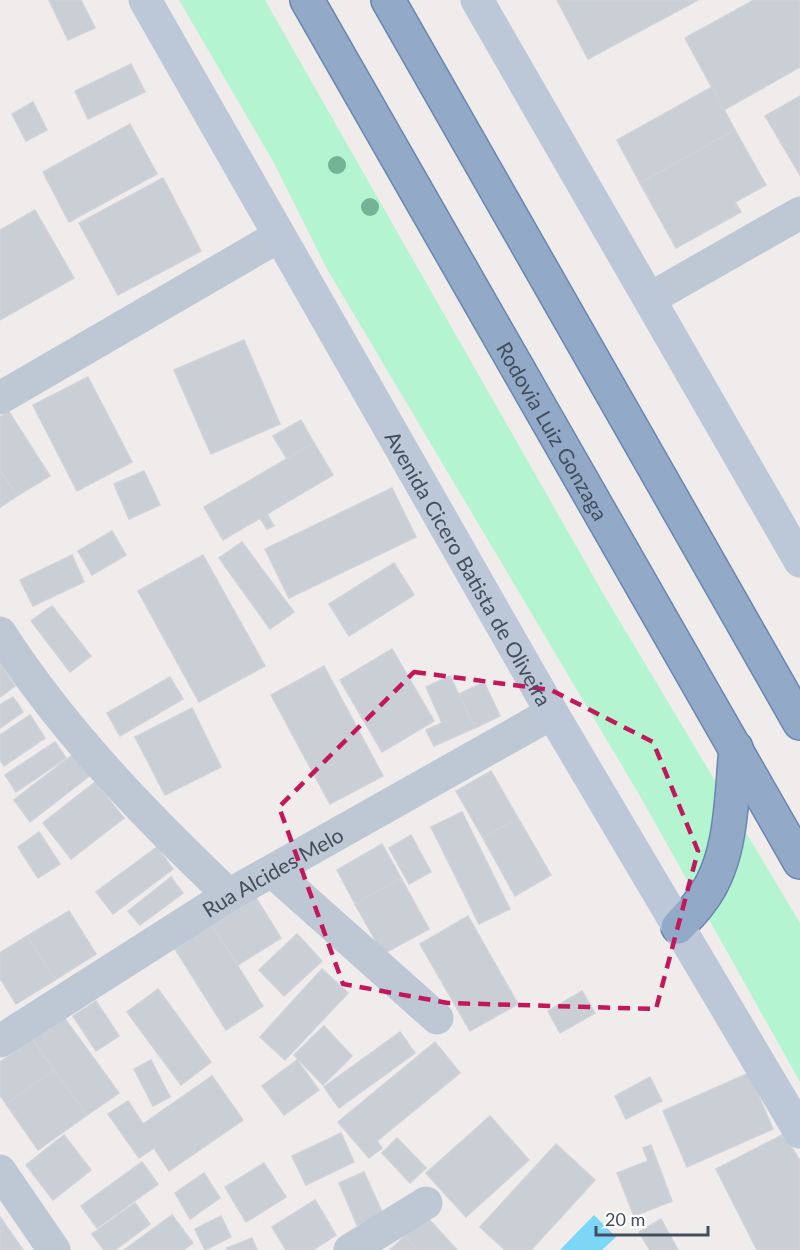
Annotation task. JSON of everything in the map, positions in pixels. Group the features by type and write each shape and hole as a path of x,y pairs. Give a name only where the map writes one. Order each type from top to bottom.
{"highway":[{"name":"Rodovia Luiz Gonzaga","path":"307,0 800,861"},
{"path":"388,0 800,723"},
{"path":"678,927 702,901 719,867 729,825 736,748"}],"main road":[{"name":"Avenida Cicero Batista de Oliveira","path":"145,0 552,713 800,1132"},
{"path":"477,0 651,298 800,561"}],"street":[{"path":"651,298 800,213"},
{"path":"0,398 279,236"},
{"path":"0,633 103,767 154,823 229,895"},
{"name":"Rua Alcides Melo","path":"0,1041 229,895 552,713"},
{"path":"273,872 437,1018"},
{"path":"0,1171 54,1250"},
{"path":"350,1250 426,1203"}],"highlighted area":[{"path":"414,672 551,690 653,742 698,851 656,1009 448,1003 343,984 279,807"}],"green space":[{"path":"179,0 265,0 604,595 800,923 800,1082 640,796 327,269 274,163"}],"water":[{"path":"594,1215 616,1237 602,1250 560,1250"}],"building":[{"path":"49,0 81,0 95,28 68,40"},
{"path":"557,0 698,0 588,59"},
{"path":"754,0 800,0 800,67 724,110 685,38"},
{"path":"131,64 145,92 88,119 75,91"},
{"path":"712,87 735,130 640,183 617,140"},
{"path":"800,96 800,175 765,116"},
{"path":"33,102 47,130 26,141 12,114"},
{"path":"130,124 157,174 69,222 43,172"},
{"path":"735,130 766,185 735,202 741,212 676,248 640,183"},
{"path":"163,178 201,251 118,295 79,223"},
{"path":"35,210 74,278 0,320 0,230"},
{"path":"244,340 280,424 211,454 174,370"},
{"path":"88,377 132,462 77,491 33,405"},
{"path":"9,412 50,476 17,496 0,470 0,417"},
{"path":"301,420 314,443 287,459 273,436"},
{"path":"314,443 333,475 267,514 274,526 267,529 260,518 223,540 204,507"},
{"path":"0,470 17,496 0,507"},
{"path":"144,471 160,505 129,519 114,484"},
{"path":"392,488 416,537 289,598 265,549"},
{"path":"112,531 126,555 92,575 78,551"},
{"path":"242,542 294,612 270,629 219,558"},
{"path":"72,555 84,582 33,606 20,580"},
{"path":"203,555 265,666 199,702 138,591"},
{"path":"394,563 414,595 349,636 329,604"},
{"path":"52,606 91,656 70,672 31,621"},
{"path":"392,649 434,721 382,752 340,680"},
{"path":"0,664 15,686 0,697"},
{"path":"324,666 383,776 330,804 271,695"},
{"path":"450,676 475,728 434,746 426,730 442,723 426,687"},
{"path":"170,677 183,699 120,736 107,713"},
{"path":"484,682 500,716 475,728 459,694"},
{"path":"13,697 23,712 0,728 0,705"},
{"path":"192,708 221,767 165,795 135,737"},
{"path":"30,715 45,738 4,766 0,760 0,735"},
{"path":"55,742 66,758 16,792 5,775"},
{"path":"75,753 92,774 30,822 14,800"},
{"path":"491,771 518,818 483,838 456,791"},
{"path":"95,782 124,818 71,859 43,823"},
{"path":"462,812 510,909 479,924 431,827"},
{"path":"518,818 551,875 515,896 483,838"},
{"path":"39,832 60,864 38,878 18,847"},
{"path":"411,835 431,872 409,884 389,848"},
{"path":"382,844 401,878 355,904 337,870"},
{"path":"157,847 173,869 113,914 96,892"},
{"path":"171,877 183,893 140,925 128,911"},
{"path":"401,878 429,929 383,954 355,904"},
{"path":"256,898 281,938 238,965 212,925"},
{"path":"69,911 96,954 55,980 27,936"},
{"path":"468,916 518,1004 470,1031 420,944"},
{"path":"212,925 263,1006 226,1030 175,949"},
{"path":"297,934 322,961 284,996 259,970"},
{"path":"27,936 55,980 16,1004 0,978 0,953"},
{"path":"322,969 348,993 285,1060 260,1037"},
{"path":"158,989 211,1062 181,1085 127,1012"},
{"path":"582,991 595,1013 560,1033 548,1011"},
{"path":"96,1001 119,1036 96,1051 73,1016"},
{"path":"63,1016 119,1093 87,1115 32,1039"},
{"path":"324,1026 352,1056 323,1085 294,1055"},
{"path":"400,1032 415,1053 339,1108 324,1087"},
{"path":"32,1039 54,1070 6,1104 0,1095 0,1062"},
{"path":"435,1042 460,1073 377,1141 382,1148 369,1158 338,1122"},
{"path":"151,1060 170,1097 153,1106 134,1069"},
{"path":"297,1060 319,1090 284,1115 262,1086"},
{"path":"54,1070 87,1115 38,1150 6,1104"},
{"path":"749,1073 773,1129 687,1167 663,1111"},
{"path":"212,1076 243,1120 169,1171 154,1148 139,1158 108,1114 128,1101 143,1124"},
{"path":"650,1077 662,1101 626,1119 615,1096"},
{"path":"490,1116 529,1160 466,1217 426,1173"},
{"path":"341,1133 354,1162 306,1185 292,1156"},
{"path":"784,1134 800,1161 800,1250 757,1250 716,1169"},
{"path":"64,1135 91,1170 53,1200 26,1165"},
{"path":"397,1138 426,1168 410,1183 382,1153"},
{"path":"556,1144 595,1180 531,1250 505,1250 480,1227"},
{"path":"651,1145 672,1201 634,1216 617,1173 648,1161 643,1148"},
{"path":"142,1162 158,1184 97,1228 81,1206"},
{"path":"264,1163 286,1197 246,1222 225,1187"},
{"path":"364,1172 383,1214 357,1225 339,1183"},
{"path":"204,1173 220,1198 190,1219 175,1193"},
{"path":"315,1200 336,1235 313,1250 286,1250 272,1227"},
{"path":"135,1203 150,1224 115,1250 104,1250 92,1234"},
{"path":"172,1215 193,1243 183,1250 124,1250"},
{"path":"221,1216 231,1237 205,1250 195,1229"},
{"path":"0,1217 23,1250 0,1250"},
{"path":"427,1217 457,1250 418,1250 405,1236"},
{"path":"661,1219 678,1250 650,1250 639,1232"},
{"path":"405,1236 418,1250 390,1250"},
{"path":"252,1238 257,1250 227,1250 227,1248"}]}
